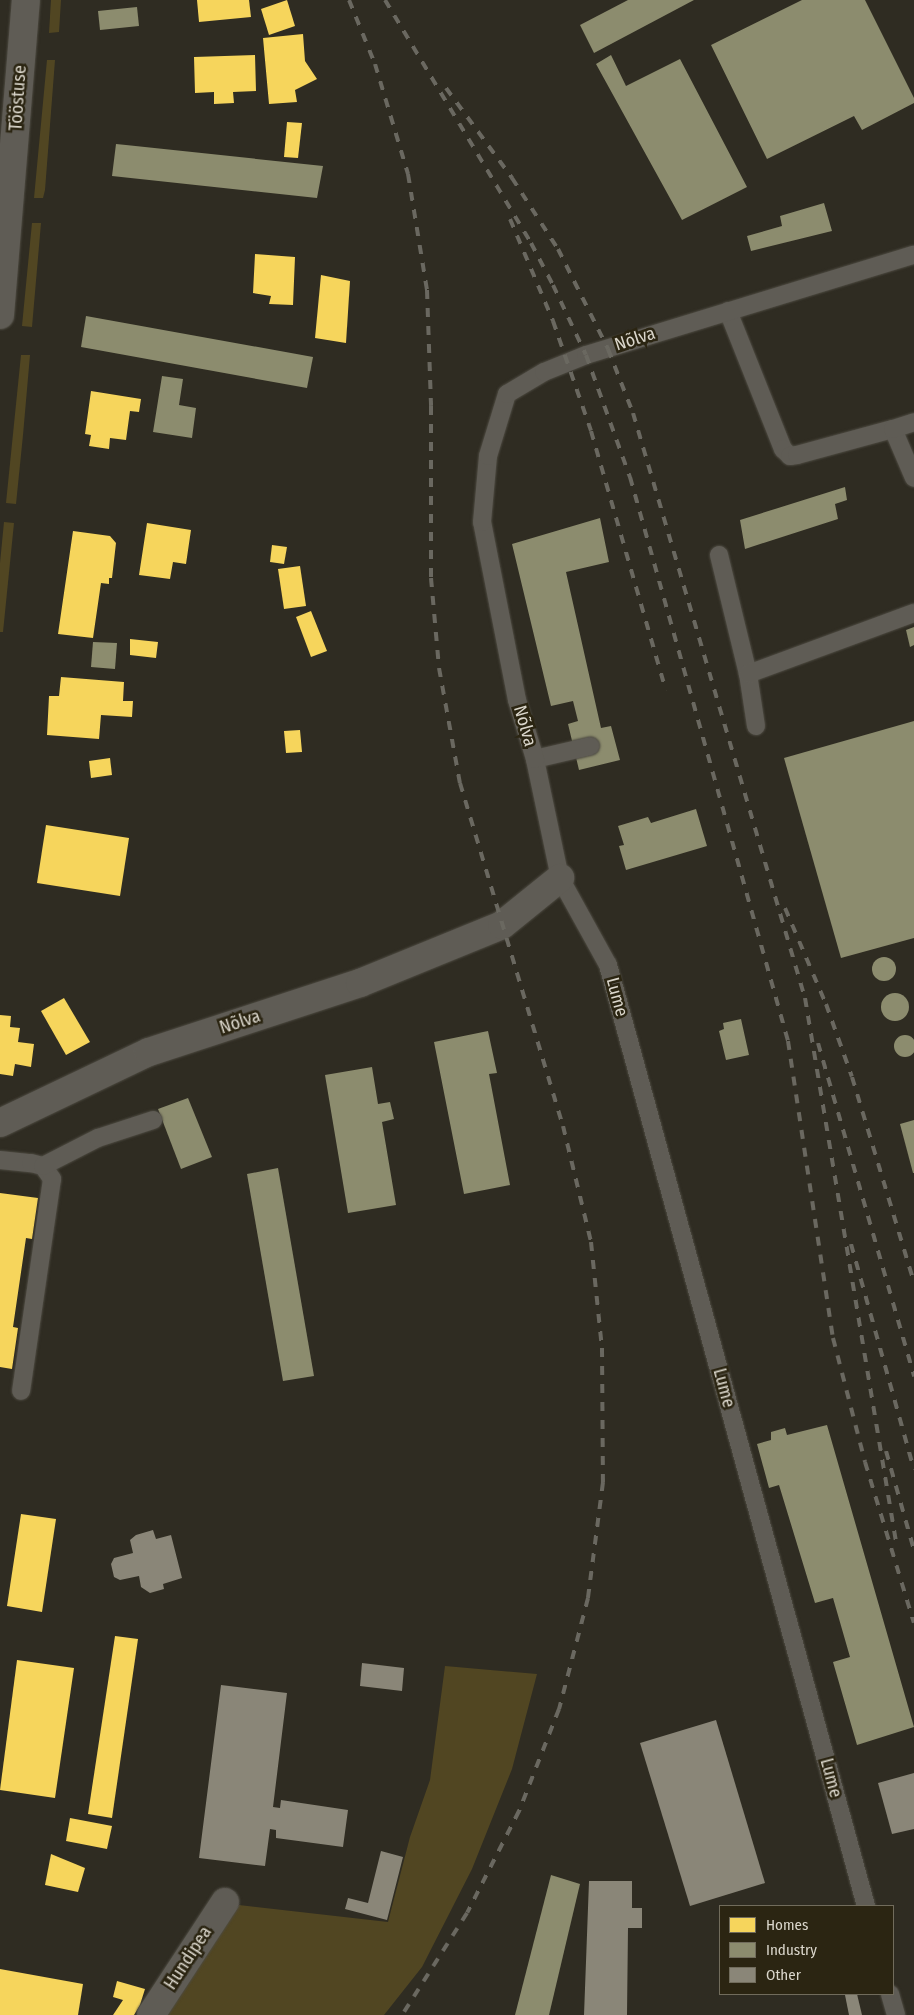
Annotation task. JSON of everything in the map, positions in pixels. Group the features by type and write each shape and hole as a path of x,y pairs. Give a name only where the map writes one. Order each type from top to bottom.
{"street":[{"name":"Tööstuse","path":"0,315 26,0"},
{"name":"Nõlva","path":"0,1123 149,1052 360,983 502,925 560,878"},
{"name":"Hundipea","path":"151,2015 224,1902"}],"lane":[{"name":"Nõlva","path":"560,878 534,759 517,700 482,522 488,456 507,394 544,372 586,355 914,255"},
{"path":"728,311 772,426 783,450 790,456 914,422"},
{"path":"894,429 914,478"},
{"path":"719,555 748,674 756,726"},
{"path":"748,674 914,613"},
{"path":"534,759 591,746"},
{"name":"Lume","path":"560,878 608,965 866,1905"},
{"path":"0,1160 44,1166 98,1138 153,1120"},
{"path":"21,1391 52,1179 44,1166"},
{"path":"890,1995 896,2015"}],"shaded area":[{"path":"51,0 61,0 59,32 49,33"},
{"path":"47,60 55,60 45,190 43,198 34,198"},
{"path":"32,223 41,223 32,327 22,326"},
{"path":"21,355 30,355 16,504 6,503"},
{"path":"4,522 14,523 3,632 0,632 0,563"},
{"path":"445,1666 537,1674 512,1769 472,1869 422,1967 384,2015 166,2015 239,1905 388,1922 410,1837 430,1780"}],"building: Homes":[{"path":"197,0 249,0 251,17 199,22"},
{"path":"287,0 295,26 269,35 261,9"},
{"path":"303,34 305,61 317,79 295,90 297,102 269,104 263,38"},
{"path":"255,55 256,91 233,92 234,103 214,104 214,92 195,93 194,57"},
{"path":"287,122 302,123 298,158 284,157"},
{"path":"255,254 295,257 293,305 269,304 271,296 253,293"},
{"path":"321,275 350,281 346,343 315,338"},
{"path":"91,391 141,399 139,412 130,411 126,440 110,438 109,449 89,446 91,435 85,434"},
{"path":"147,523 191,530 186,564 173,562 170,579 139,575"},
{"path":"73,531 110,536 116,543 112,578 109,578 109,584 101,583 93,638 58,634"},
{"path":"272,545 287,547 284,564 270,562"},
{"path":"300,566 306,606 284,609 278,569"},
{"path":"311,611 327,651 311,657 296,617"},
{"path":"130,639 158,642 156,658 130,655"},
{"path":"61,677 124,682 123,701 133,701 132,717 101,715 99,739 47,735 49,696 59,696"},
{"path":"300,730 302,752 286,753 284,731"},
{"path":"110,758 112,775 91,778 89,761"},
{"path":"46,825 129,838 120,896 37,883"},
{"path":"64,998 90,1042 66,1055 41,1011"},
{"path":"0,1015 11,1016 10,1027 20,1028 18,1042 34,1044 31,1067 15,1064 13,1076 0,1074"},
{"path":"0,1193 38,1198 32,1239 26,1238 13,1327 18,1328 12,1369 0,1367"},
{"path":"21,1514 56,1519 42,1612 7,1606"},
{"path":"115,1636 138,1639 112,1818 88,1814"},
{"path":"17,1660 74,1668 55,1798 0,1790"},
{"path":"70,1818 112,1826 107,1849 66,1841"},
{"path":"51,1854 85,1868 78,1892 45,1885"},
{"path":"0,1969 83,1984 78,2015 0,2015"},
{"path":"117,1981 145,1989 140,2005 134,2015 113,2015 123,2000 113,1997"}],"building: Industry":[{"path":"628,0 694,0 594,53 580,25"},
{"path":"802,0 865,0 914,98 914,103 862,130 854,116 767,159 711,45"},
{"path":"137,7 139,26 100,30 98,11"},
{"path":"611,55 626,86 680,59 747,187 682,220 596,64"},
{"path":"116,144 323,166 317,198 112,176"},
{"path":"824,203 832,231 751,251 747,236 782,226 780,216"},
{"path":"86,316 313,357 307,388 81,347"},
{"path":"162,376 183,379 179,405 196,408 192,438 153,432"},
{"path":"845,487 847,500 835,504 838,519 745,549 740,520"},
{"path":"600,518 609,562 566,572 601,728 611,726 620,760 579,770 568,724 578,721 573,701 551,706 512,544"},
{"path":"914,627 914,645 910,647 906,630"},
{"path":"93,642 117,643 115,669 91,667"},
{"path":"914,721 914,938 841,958 784,758"},
{"path":"696,809 707,846 626,870 619,846 624,845 618,826 648,817 651,823"},
{"path":"884,957 892,961 896,969 892,977 884,981 876,977 872,969 876,961"},
{"path":"895,993 905,997 909,1007 905,1017 895,1021 885,1017 881,1007 885,997"},
{"path":"741,1019 749,1055 726,1060 719,1031 724,1029 723,1023"},
{"path":"488,1031 497,1073 489,1074 510,1185 464,1194 434,1042"},
{"path":"901,1036 909,1036 915,1042 915,1050 909,1056 901,1056 895,1050 895,1042"},
{"path":"372,1067 378,1104 390,1102 394,1119 382,1122 396,1205 348,1213 325,1075"},
{"path":"188,1098 212,1157 181,1169 158,1109"},
{"path":"914,1120 914,1173 913,1173 900,1124"},
{"path":"278,1168 314,1376 283,1381 247,1174"},
{"path":"827,1425 914,1727 857,1745 833,1662 850,1657 833,1598 815,1603 779,1485 769,1488 757,1444 771,1440 771,1432 785,1428 787,1435"},
{"path":"551,1875 580,1884 549,2015 515,2015"}],"building: Other":[{"path":"153,1530 156,1539 171,1535 182,1578 163,1584 164,1589 150,1593 141,1587 139,1576 120,1580 114,1577 111,1564 114,1558 133,1553 130,1540 136,1535"},
{"path":"362,1663 404,1668 402,1691 360,1686"},
{"path":"221,1685 287,1693 273,1807 280,1808 281,1800 348,1810 343,1847 276,1838 276,1830 270,1829 265,1866 199,1858"},
{"path":"716,1720 765,1883 690,1906 640,1743"},
{"path":"914,1773 914,1829 892,1834 878,1783"},
{"path":"381,1851 403,1857 387,1920 345,1909 348,1898 368,1903"},
{"path":"589,1881 632,1881 632,1908 642,1908 642,1928 628,1928 627,2015 584,2015"},
{"path":"845,1995 857,1995 862,2015 849,2015"}],"railway":[{"path":"349,0 375,64 408,174 427,290 431,406 431,578 439,668 460,783 563,1126 591,1242 602,1348 603,1482 588,1598 559,1709 519,1811 467,1913 402,2015"},
{"path":"385,0 531,243 553,285 586,355 630,477 788,1041 833,1338 865,1462 914,1623"},
{"path":"446,88 512,178 558,249 608,349 633,413 805,998 896,1542"},
{"path":"510,219 553,321 591,431 666,690"},
{"path":"785,908 826,1004 852,1077 914,1283"},
{"path":"818,1043 914,1376"},
{"path":"851,1244 914,1469"},
{"path":"886,1451 914,1550"}]}
